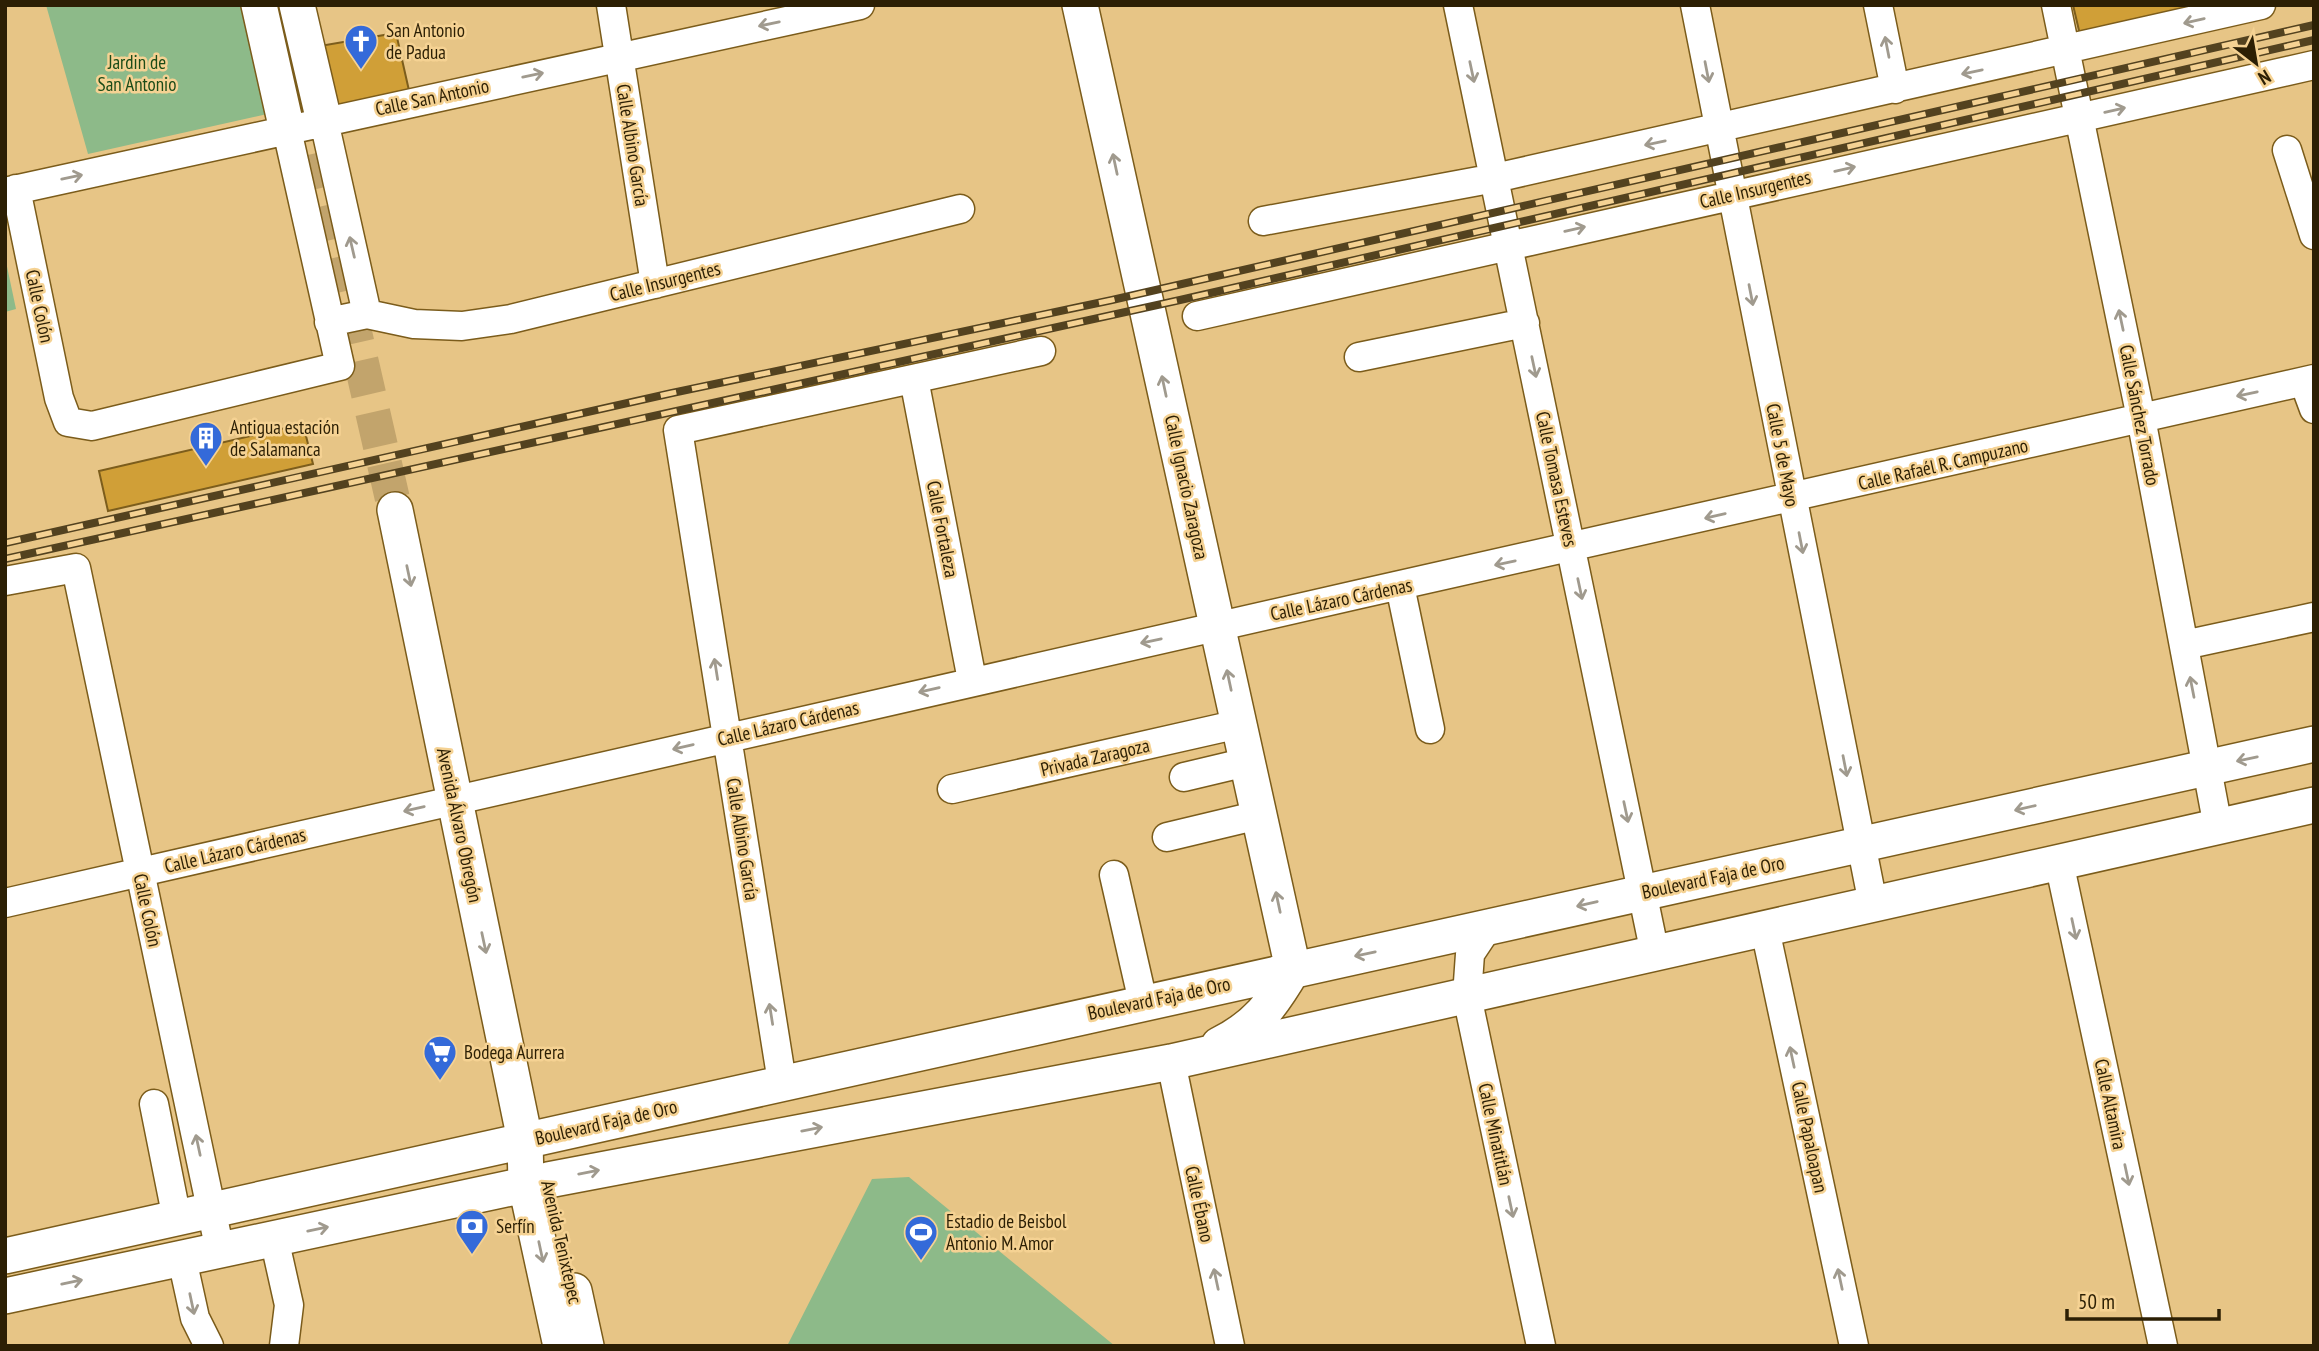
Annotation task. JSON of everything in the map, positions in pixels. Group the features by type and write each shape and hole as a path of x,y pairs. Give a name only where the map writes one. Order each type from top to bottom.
{"main road":[{"path":"259,5 304,118"},
{"path":"280,5 304,118"},
{"path":"297,5 304,118"},
{"name":"Calle Ignacio Zaragoza","path":"1080,5 1293,969"},
{"name":"Avenida Álvaro Obregón","path":"395,510 454,799 533,1138"},
{"name":"Boulevard Faja de Oro","path":"5,1256 2207,767 2303,750"},
{"path":"5,1296 537,1183 1171,1062 2314,805"},
{"path":"1171,1062 1210,1049 1245,1032 1273,1004 1293,969"},
{"name":"Avenida Tenixtepec","path":"533,1138 561,1346"},
{"name":"Avenida Tenixtepec","path":"537,1183 586,1346"}],"street":[{"name":"Calle Albino García","path":"611,5 655,284"},
{"name":"Calle San Antonio","path":"10,190 304,118 860,5"},
{"name":"Calle Tomasa Esteves","path":"1458,5 1655,954"},
{"name":"Calle 5 de Mayo","path":"1695,5 1873,904"},
{"path":"1878,5 1895,89"},
{"name":"Calle Sánchez Torrado","path":"2056,5 2141,418 2218,827"},
{"path":"1264,221 1495,178 2066,52 2260,5"},
{"name":"Calle Insurgentes","path":"1197,316 2314,65"},
{"path":"304,118 367,314 329,322 304,118"},
{"path":"2287,150 2314,235"},
{"name":"Calle Colón","path":"10,190 59,398 68,422 92,426 340,366 329,322"},
{"name":"Calle Insurgentes","path":"367,314 414,324 463,326 510,319 960,209"},
{"path":"1359,357 1525,323"},
{"path":"914,379 1041,351"},
{"name":"Calle Albino García","path":"782,1082 678,430 914,379"},
{"name":"Calle Fortaleza","path":"914,379 972,680"},
{"path":"2309,381 2314,409"},
{"name":"Calle Rafaél R. Campuzano","path":"1572,549 2309,381"},
{"name":"Calle Lázaro Cárdenas","path":"5,903 972,680 1572,549"},
{"name":"Calle Colón","path":"5,581 76,568 220,1251"},
{"path":"1400,586 1430,729"},
{"path":"2184,645 2314,617"},
{"name":"Privada Zaragoza","path":"952,789 1239,724"},
{"path":"1184,777 1247,762"},
{"path":"1167,837 1259,815"},
{"name":"Calle Altamira","path":"2059,862 2163,1346"},
{"path":"1114,874 1143,1002"},
{"name":"Calle Minatitlán","path":"1488,928 1470,954 1467,996 1541,1346"},
{"name":"Calle Papaloapan","path":"1765,929 1854,1346"},
{"name":"Calle Ébano","path":"1171,1062 1230,1346"},
{"path":"155,1104 177,1219"},
{"path":"274,1238 289,1305 284,1346"},
{"path":"182,1259 195,1318 209,1346"}],"green space":[{"name":"Jardin de San Antonio","path":"46,5 252,5 276,112 88,154"},
{"path":"5,257 16,309 5,312"},
{"name":"Estadio de Beisbol Antonio M. Amor","path":"909,1177 1115,1346 787,1346 872,1179"}],"building":[{"path":"2073,5 2219,5 2081,39"},
{"name":"San Antonio de Padua","path":"396,33 410,95 325,109 314,47"},
{"name":"Antigua estación de Salamanca","path":"303,424 313,464 108,511 99,471"}],"tunnel":[{"path":"302,102 395,510"}],"railway":[{"path":"5,543 672,393 1112,300 2314,25"},
{"path":"5,559 1180,300 2314,40"}],"place":[{"name":"San Antonio de Padua","path":"361,71"},
{"name":"Antigua estación de Salamanca","path":"206,468"},
{"name":"Bodega Aurrera","path":"440,1082"},
{"name":"Serfín","path":"472,1256"},
{"name":"Estadio de Beisbol Antonio M. Amor","path":"921,1262"}]}
